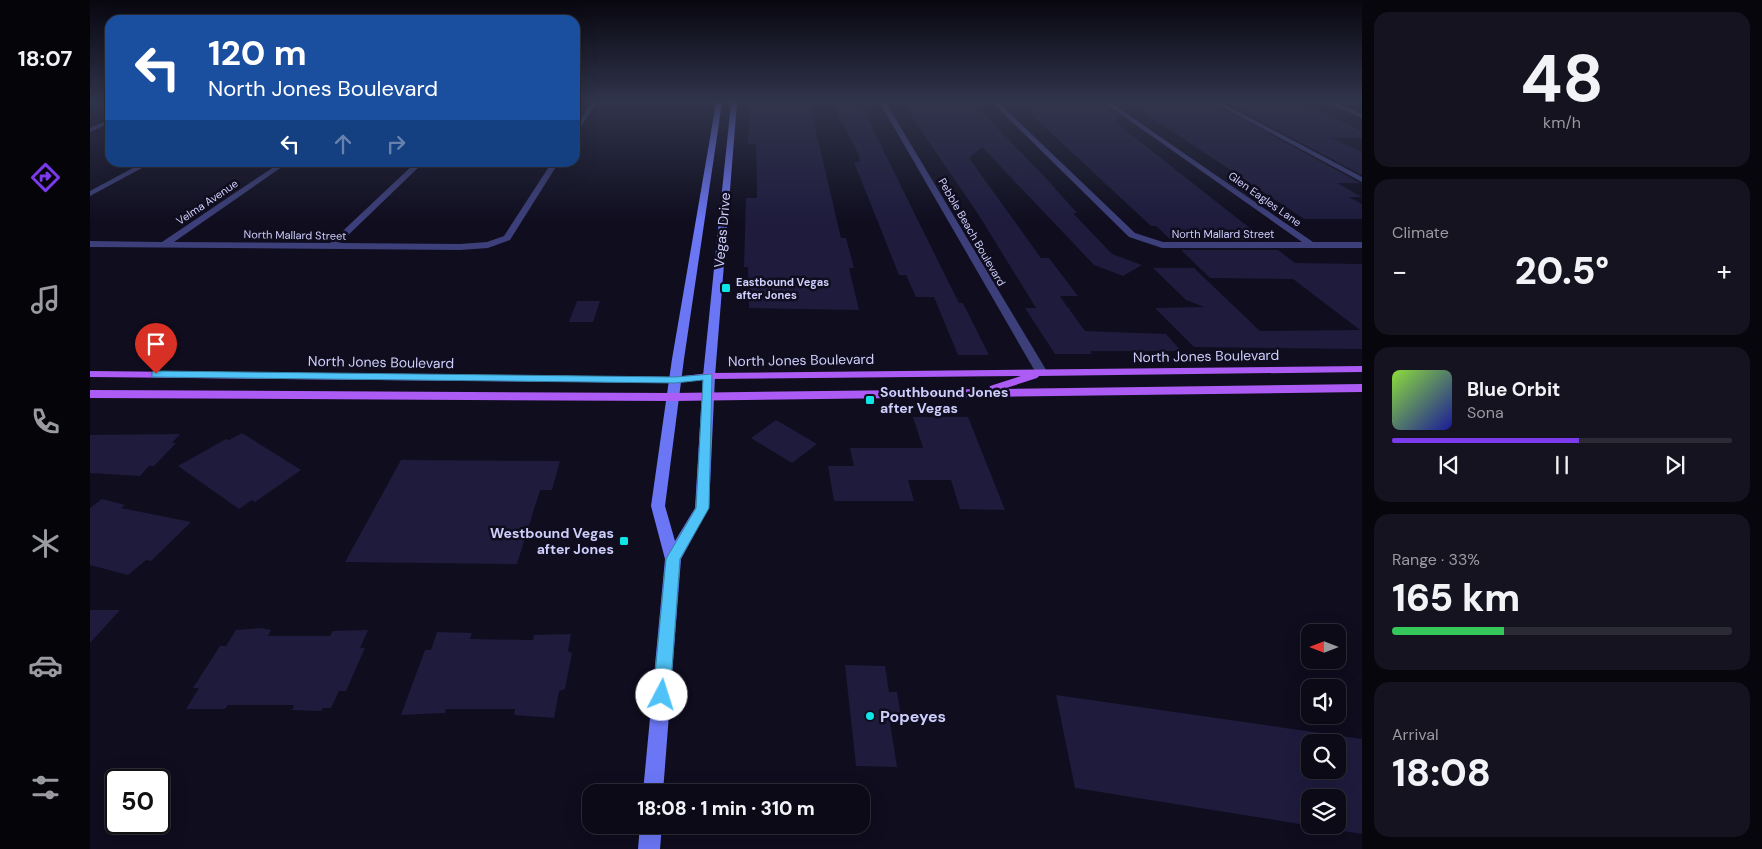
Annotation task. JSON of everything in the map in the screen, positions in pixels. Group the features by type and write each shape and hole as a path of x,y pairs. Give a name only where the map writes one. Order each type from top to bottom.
{"main road":[{"name":"Vegas Drive","path":"654,784 673,559 658,506 675,380 713,143"},
{"name":"Vegas Drive","path":"673,559 702,508 707,396 730,143"},
{"name":"North Jones Boulevard","path":"93,376 675,380 709,376 1362,368"},
{"path":"1235,370 1253,389"},
{"path":"975,393 1042,373"},
{"path":"90,394 673,397 1362,388"},
{"path":"649,849 650,834"}],"street":[{"name":"Pebble Beach Boulevard","path":"906,143 1042,373"},
{"name":"North Mallard Street","path":"1037,143 1132,235 1144,240 1162,245 1362,245"},
{"name":"Glen Eagles Lane","path":"1165,143 1311,245"},
{"path":"1292,143 1362,180"},
{"path":"90,194 141,167"},
{"name":"Velma Avenue","path":"165,244 279,167"},
{"path":"332,246 416,167"},
{"name":"North Mallard Street","path":"90,244 460,247 488,245 507,238 553,167"}],"building":[{"path":"819,143 841,238 846,238 854,268 849,268 859,310 749,308 748,267 744,267 746,198 757,198 756,144 748,144"},
{"path":"853,143 880,143 959,303 963,303 989,355 958,355 934,297 916,297 906,275 899,275 854,162 861,162 858,157 860,157"},
{"path":"929,143 1012,143 1043,175 1077,213 1073,213 1112,254 1142,265 1123,276 1094,265 982,147 969,158 1041,258 1049,258 1078,296 1060,296 1068,308 1071,308 1069,309 1085,331 1166,334 1181,351 1090,351 1092,354 1055,354 1025,308 1036,308 978,214"},
{"path":"1062,143 1141,143 1265,240 1171,240 1156,226 1151,226"},
{"path":"1189,143 1286,143 1360,183 1337,183 1362,197 1349,197 1362,204 1362,219 1304,219"},
{"path":"1301,143 1342,143 1362,152 1362,175"},
{"path":"1181,250 1278,250 1295,263 1362,264 1362,349 1194,347 1155,308 1204,307 1186,300 1153,268 1194,268 1260,331 1360,330 1293,279 1210,278"},
{"path":"577,301 600,301 593,322 569,322"},
{"path":"913,417 968,417 1005,510 960,509 951,480 908,480 914,501 834,501 828,466 854,466 850,448 923,448"},
{"path":"776,420 817,444 792,463 751,438"},
{"path":"242,433 301,470 255,502 252,500 239,509 178,466 226,439 229,440"},
{"path":"180,434 172,443 176,443 154,466 149,466 140,476 90,473 90,435"},
{"path":"401,460 560,461 552,490 540,490 517,564 345,562"},
{"path":"102,499 125,505 121,508 191,522 151,561 146,560 128,575 90,565 90,508"},
{"path":"90,610 120,610 90,643"},
{"path":"262,628 271,630 268,636 330,636 333,631 368,630 360,648 365,648 346,691 339,691 331,708 323,708 321,711 292,710 294,705 228,705 225,709 186,709 199,688 193,688 220,646 226,646 236,630"},
{"path":"437,632 472,633 470,639 533,640 534,635 571,634 568,651 572,653 565,689 559,691 554,718 514,715 515,709 446,709 445,713 401,715 425,650 431,650"},
{"name":"Popeyes","path":"845,665 885,666 889,692 897,692 901,716 889,716 897,767 856,766"},
{"path":"1056,695 1327,734 1301,734 1301,779 1346,779 1346,737 1362,739 1362,834 1346,831 1346,789 1301,789 1301,824 1075,788"}],"place":[{"name":"Eastbound Vegas after Jones","path":"726,288"},
{"name":"Southbound Jones after Vegas","path":"870,400"},
{"name":"Westbound Vegas after Jones","path":"624,541"},
{"name":"Popeyes","path":"870,716"}],"route":[{"path":"156,374 675,380 709,376 702,508 673,559 662,695"}]}
